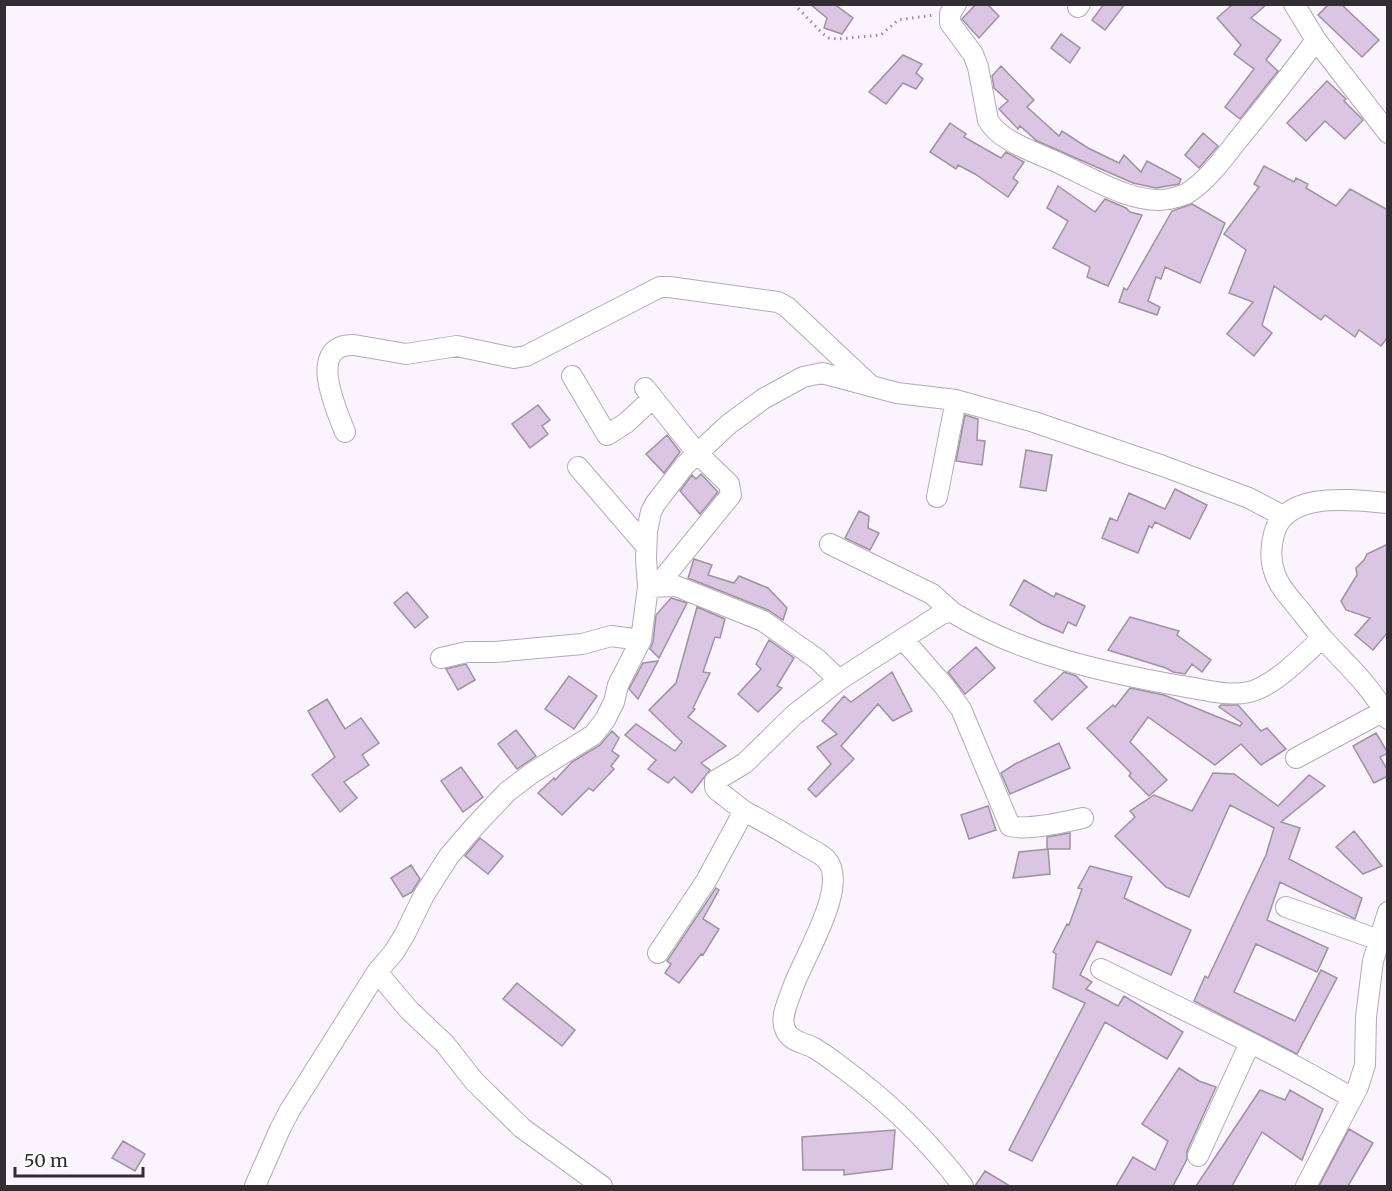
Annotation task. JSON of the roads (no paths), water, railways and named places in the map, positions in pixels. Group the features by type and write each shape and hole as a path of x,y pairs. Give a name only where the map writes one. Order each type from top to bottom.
{"street":[{"path":"1295,5 1316,40 1388,134"},
{"path":"953,9 950,23 973,54 978,67 988,120 992,128 1014,143 1106,186 1145,199 1168,199 1185,194 1198,185 1288,79 1316,40"},
{"path":"345,432 327,380 331,357 338,348 354,345 415,354 457,346 514,358 526,356 660,287 778,302 787,307 872,386"},
{"path":"255,1186 290,1110 376,972 394,952 424,895 449,856 507,792 532,772 593,735 600,728 614,702 618,685 641,640 653,587 646,546 648,519 655,504 697,453 743,413 763,399 803,377 822,373 897,393 957,400 1034,422 1163,466 1249,498 1283,516"},
{"path":"572,376 608,435 626,423 649,393 697,453 729,484 730,495 653,587"},
{"path":"937,497 957,400"},
{"path":"578,467 646,546"},
{"path":"1296,758 1386,715 1361,680 1322,638 1283,589 1273,570 1272,543 1275,530 1283,516 1310,502 1347,500 1388,503"},
{"path":"830,544 932,594 952,612 971,623 1028,648 1114,674 1225,693 1248,693 1258,689 1296,663 1322,638"},
{"path":"653,587 676,586 762,621 817,659 839,680"},
{"path":"952,612 937,616 839,680 794,715 745,763 715,781 715,787 744,811 825,858 831,865 833,894 819,932 796,975 784,1014 786,1032 792,1039 813,1048 841,1066 897,1112 927,1141 963,1186"},
{"path":"441,658 467,652 495,652 582,644 611,636 641,640"},
{"path":"903,639 944,686 961,710 1010,826 1033,826 1083,818"},
{"path":"658,953 706,881 744,811"},
{"path":"1286,907 1379,940"},
{"path":"1306,1186 1358,1087 1365,1065 1366,1017 1373,961 1388,912"},
{"path":"1101,969 1250,1043 1352,1098"},
{"path":"376,972 409,1010 446,1044 474,1081 522,1128 602,1186"},
{"path":"1198,1156 1250,1043"}]}
